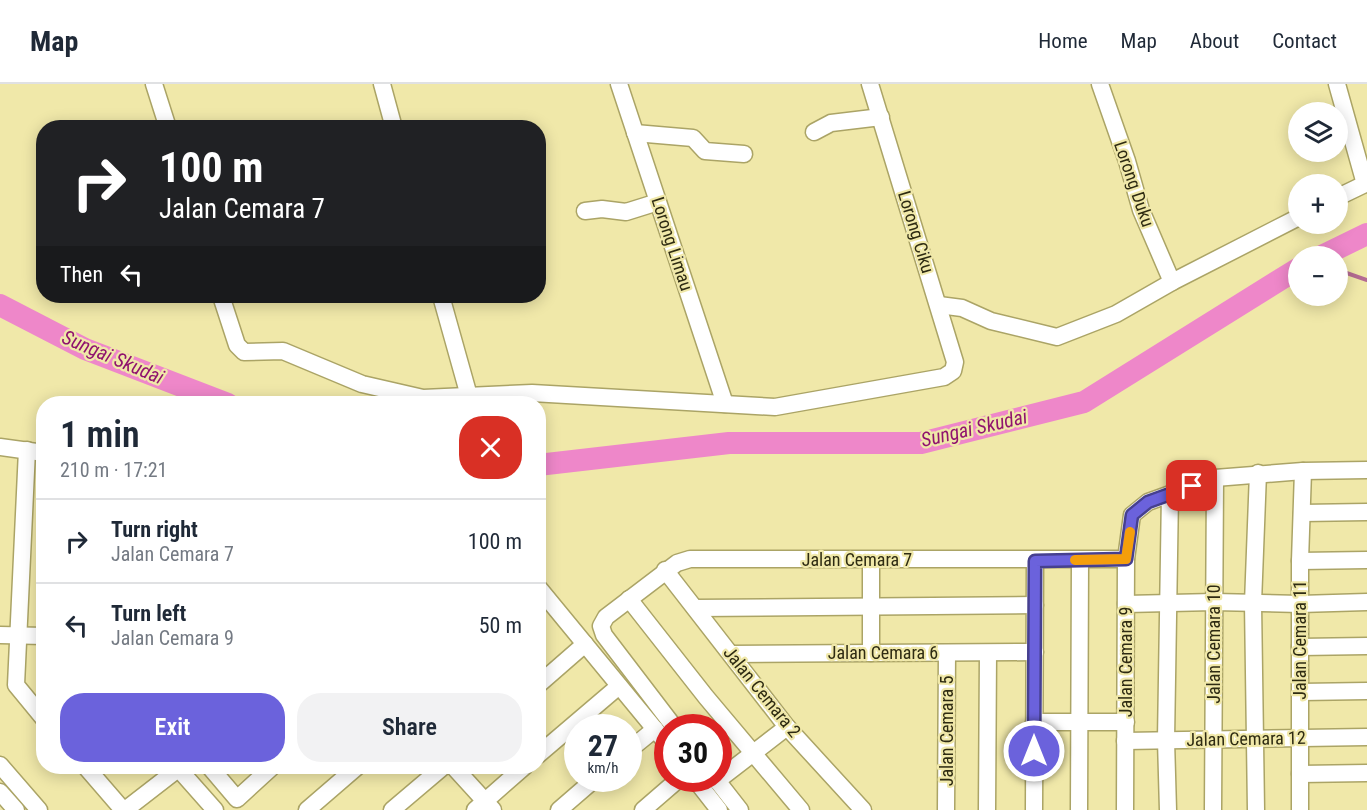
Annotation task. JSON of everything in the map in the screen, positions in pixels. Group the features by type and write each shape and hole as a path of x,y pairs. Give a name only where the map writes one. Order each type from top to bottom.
{"street":[{"path":"154,84 165,120"},
{"path":"382,84 392,120"},
{"name":"Lorong Limau","path":"619,84 725,404"},
{"name":"Lorong Ciku","path":"725,404 775,407 944,377 953,371 955,362 939,305 870,84"},
{"name":"Lorong Duku","path":"1100,84 1127,161 1141,210 1172,282"},
{"path":"1337,84 1366,183 1348,192"},
{"path":"814,132 831,123 881,117"},
{"path":"635,133 693,138 705,151 744,154"},
{"path":"585,211 602,209 626,212 658,202"},
{"path":"939,305 962,308 991,321 1057,337 1116,314 1172,282 1288,223"},
{"path":"223,303 237,345 244,352 283,351 362,384 414,396"},
{"path":"443,303 469,396 532,393 725,404"},
{"path":"0,447 35,452 8,635 16,685 36,709"},
{"path":"1168,810 1166,740 1170,494 1215,478 1258,473 1367,470"},
{"name":"Jalan Cemara 11","path":"1300,810 1300,561 1303,471"},
{"path":"1256,810 1253,603 1258,473"},
{"name":"Jalan Cemara 10","path":"1213,810 1215,478"},
{"name":"Jalan Cemara 9","path":"1125,810 1126,559 1132,515 1148,502 1170,494"},
{"path":"1302,513 1367,512"},
{"name":"Jalan Cemara 7","path":"664,714 604,635 601,626 606,617 677,563 690,559 1035,561 1126,559"},
{"path":"871,560 871,653"},
{"path":"1079,810 1080,560"},
{"path":"1300,561 1367,560"},
{"path":"1034,810 1035,561"},
{"name":"Jalan Cemara 2","path":"665,570 788,727 863,810"},
{"path":"629,599 801,810"},
{"path":"1126,604 1367,602"},
{"path":"695,608 1035,605"},
{"path":"546,608 585,644 654,728"},
{"path":"8,635 36,636"},
{"path":"546,678 585,644"},
{"path":"1300,647 1367,646"},
{"path":"987,810 988,652"},
{"name":"Jalan Cemara 6","path":"731,654 1035,652"},
{"name":"Jalan Cemara 5","path":"946,810 947,653"},
{"path":"546,748 620,686"},
{"path":"1300,692 1367,691"},
{"path":"1034,722 1126,722"},
{"path":"732,768 788,727"},
{"path":"642,740 654,730"},
{"name":"Jalan Cemara 12","path":"1125,741 1367,737"},
{"path":"0,765 39,810"},
{"path":"1300,774 1367,773"},
{"path":"92,774 124,810 169,774"},
{"path":"182,774 215,810"},
{"path":"216,774 242,804 266,774"},
{"path":"307,810 349,774"},
{"path":"392,810 435,774"},
{"path":"459,774 484,807 517,774"},
{"path":"0,792 16,810"},
{"path":"559,810 580,792"},
{"path":"643,810 664,792"},
{"path":"705,792 719,810"},
{"path":"726,792 740,810"}],"waterway":[{"name":"Sungai Skudai","path":"1342,246 1367,234"},
{"path":"1348,273 1367,280"},
{"name":"Sungai Skudai","path":"546,464 729,443 921,443 1084,402 1288,275"},
{"name":"Sungai Skudai","path":"0,305 85,349 207,396"}],"slow traffic":[{"path":"1075,560 1126,559 1130,532"}],"route":[{"path":"1034,751 1035,561 1126,559 1132,515 1148,502 1192,486"}]}
